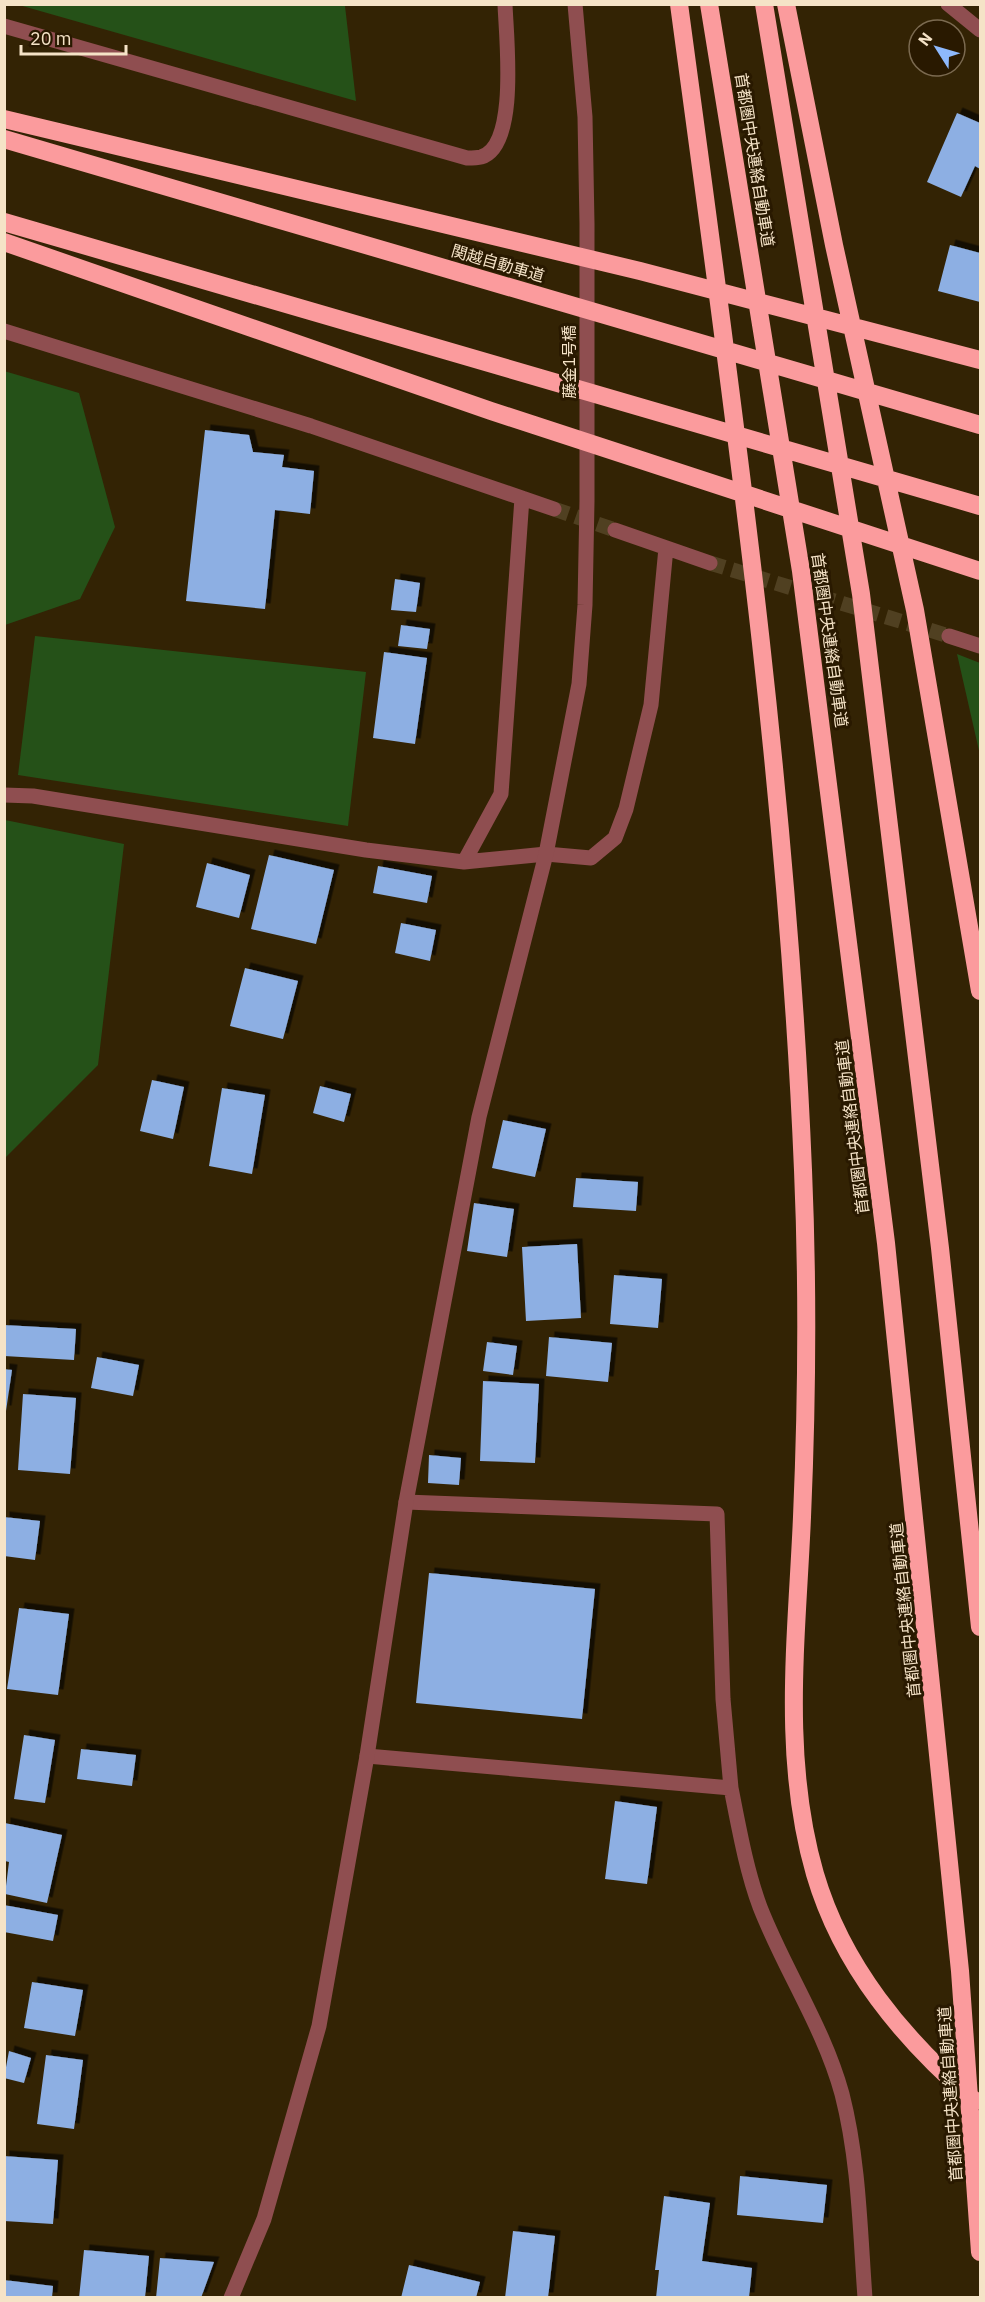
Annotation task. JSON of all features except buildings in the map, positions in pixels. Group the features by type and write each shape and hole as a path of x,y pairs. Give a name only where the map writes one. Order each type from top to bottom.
{"highway":[{"path":"679,4 752,556 794,998 808,1305 805,1446 793,1721 799,1802 816,1876 845,1948 884,2009 930,2062 981,2106"},
{"name":"首都圏中央連絡自動車道","path":"709,4 801,571 886,1243 960,1971 981,2252"},
{"name":"首都圏中央連絡自動車道","path":"764,4 861,594 940,1248 981,1627"},
{"path":"786,4 834,245 915,610 980,993"},
{"path":"4,119 640,271 981,360"},
{"name":"関越自動車道","path":"4,139 981,425"},
{"path":"4,222 981,506"},
{"path":"4,242 491,411 981,571"}],"street":[{"path":"4,26 467,158 482,157 496,144 505,124 507,75 505,4"},
{"name":"藤金1号橋","path":"231,2298 264,2219 319,2026 367,1756 406,1502 479,1117 546,854 579,684 585,605 587,501 587,224 585,117 575,4"},
{"path":"948,4 981,30"},
{"path":"4,330 310,426 554,509"},
{"path":"464,862 501,795 522,498"},
{"path":"615,530 711,563"},
{"path":"4,795 33,796 366,850 464,862 546,854 591,858 615,838 626,808 651,705 666,548"},
{"path":"949,636 981,646"},
{"path":"406,1502 717,1514 723,1699 730,1788 744,1852 760,1906 820,2032 842,2094 856,2177 866,2298"},
{"path":"367,1756 730,1788"}],"green space":[{"path":"341,4 345,6 356,101 19,5"},
{"path":"4,371 79,393 115,527 80,599 5,625"},
{"path":"35,636 366,672 348,826 18,775"},
{"path":"957,654 980,663 980,755"},
{"path":"5,820 124,844 98,1065 5,1158"}],"tunnel":[{"path":"554,509 615,530"},
{"path":"710,563 949,636"}]}
